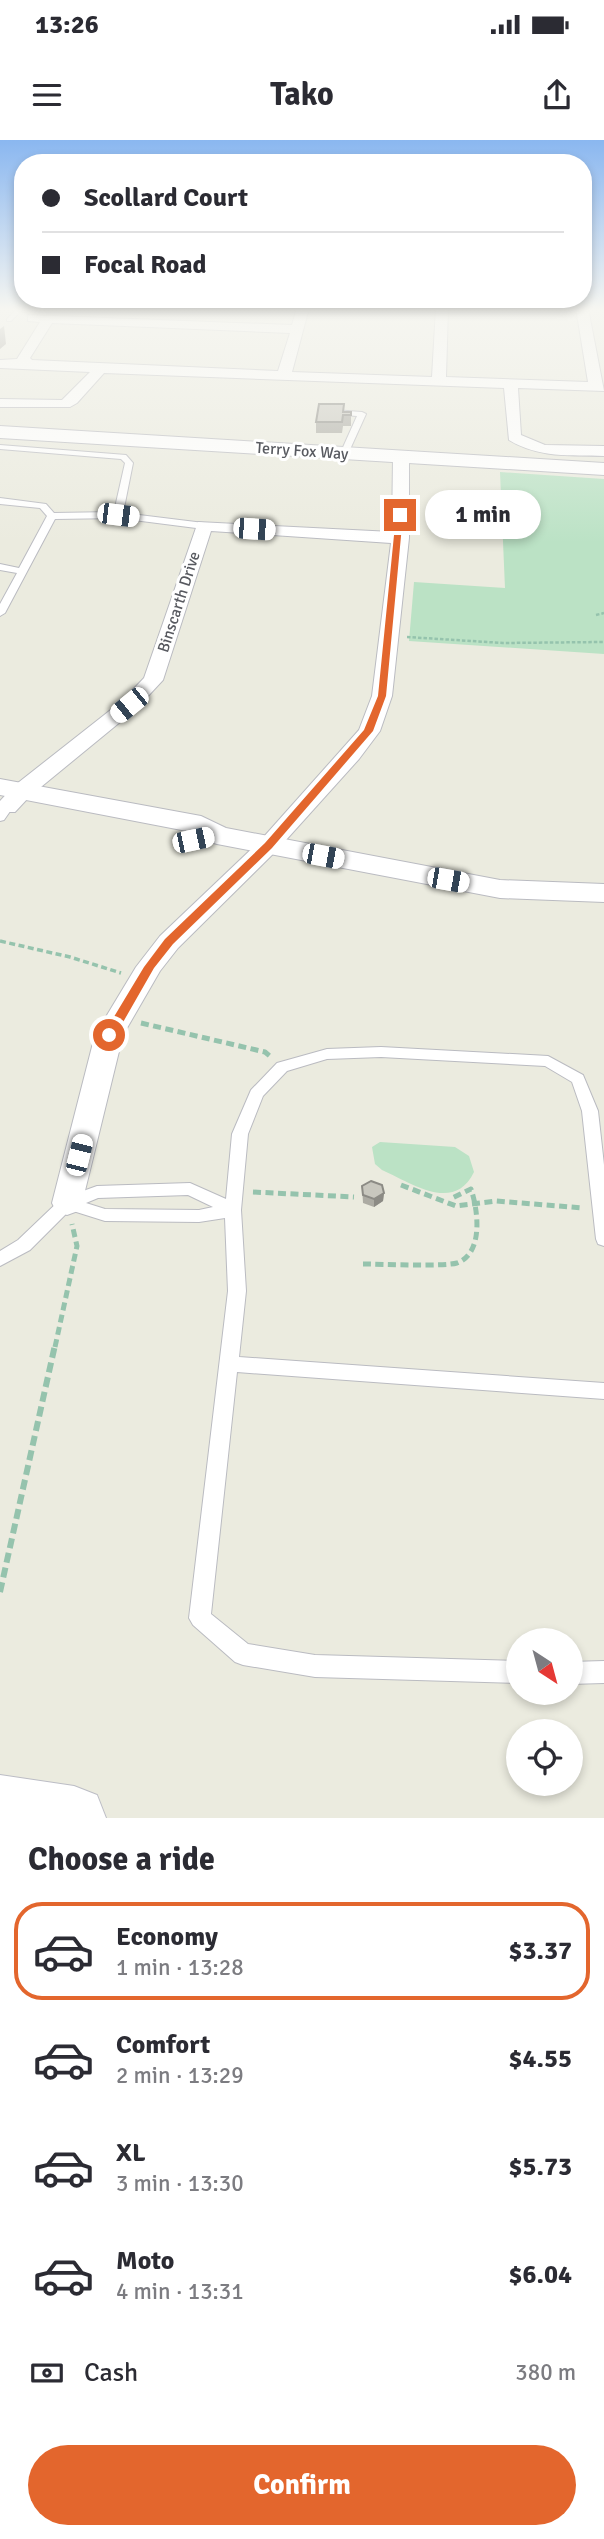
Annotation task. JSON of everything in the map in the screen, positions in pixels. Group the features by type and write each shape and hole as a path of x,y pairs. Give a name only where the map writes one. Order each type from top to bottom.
{"main road":[{"path":"0,1807 74,1818"}],"street":[{"path":"0,403 68,403 84,386"},
{"path":"512,386 514,437 522,443 536,447 604,451"},
{"path":"580,386 600,387"},
{"name":"Terry Fox Way","path":"0,432 604,469"},
{"path":"67,1203 109,1035 142,980 169,942 268,845 369,731 382,696 400,538 401,458"},
{"name":"Binscarth Drive","path":"6,802 129,705 153,680 205,526 400,538"},
{"path":"6,802 193,840 217,835 500,889 604,893"}],"lane":[{"path":"332,412 362,414 344,454"},
{"path":"0,447 123,457 130,463 118,515"},
{"path":"0,501 43,506 52,516 118,515 205,526"},
{"path":"0,613 52,516"},
{"path":"0,567 21,570"},
{"path":"506,1672 315,1666 243,1654 200,1618 237,1291 233,1210 240,1134 256,1094 282,1067 327,1054 381,1052 548,1062 578,1079 590,1111 604,1239"},
{"path":"0,1259 24,1245 67,1203 97,1192 190,1189 233,1210"},
{"path":"67,1203 105,1215 199,1216 233,1210"},
{"path":"228,1364 604,1391"},
{"path":"583,1673 604,1672"}],"path":[{"path":"596,615 604,613"},
{"path":"388,636 503,643 604,642"},
{"path":"0,941 70,957 142,980"},
{"path":"120,1018 265,1052 282,1067"},
{"path":"363,1264 456,1263 470,1254 476,1239 475,1202 471,1189 450,1199 428,1196 401,1185"},
{"path":"234,1191 354,1197"},
{"path":"450,1199 456,1206 496,1201 601,1209"},
{"path":"0,1592 77,1246 67,1203"}],"green space":[{"path":"500,472 604,479 604,654 409,641 414,582 505,588"},
{"path":"380,1142 455,1147 469,1156 474,1172 466,1184 456,1191 444,1193 419,1188 375,1164 372,1147"}],"building":[{"path":"319,404 344,404 343,412 351,412 351,415 343,415 342,422 316,422"},
{"path":"371,1181 382,1185 384,1193 374,1199 363,1195 362,1186"}],"route":[{"path":"109,1035 149,967 169,942 268,845 369,731 382,696 400,538 400,515"}]}
